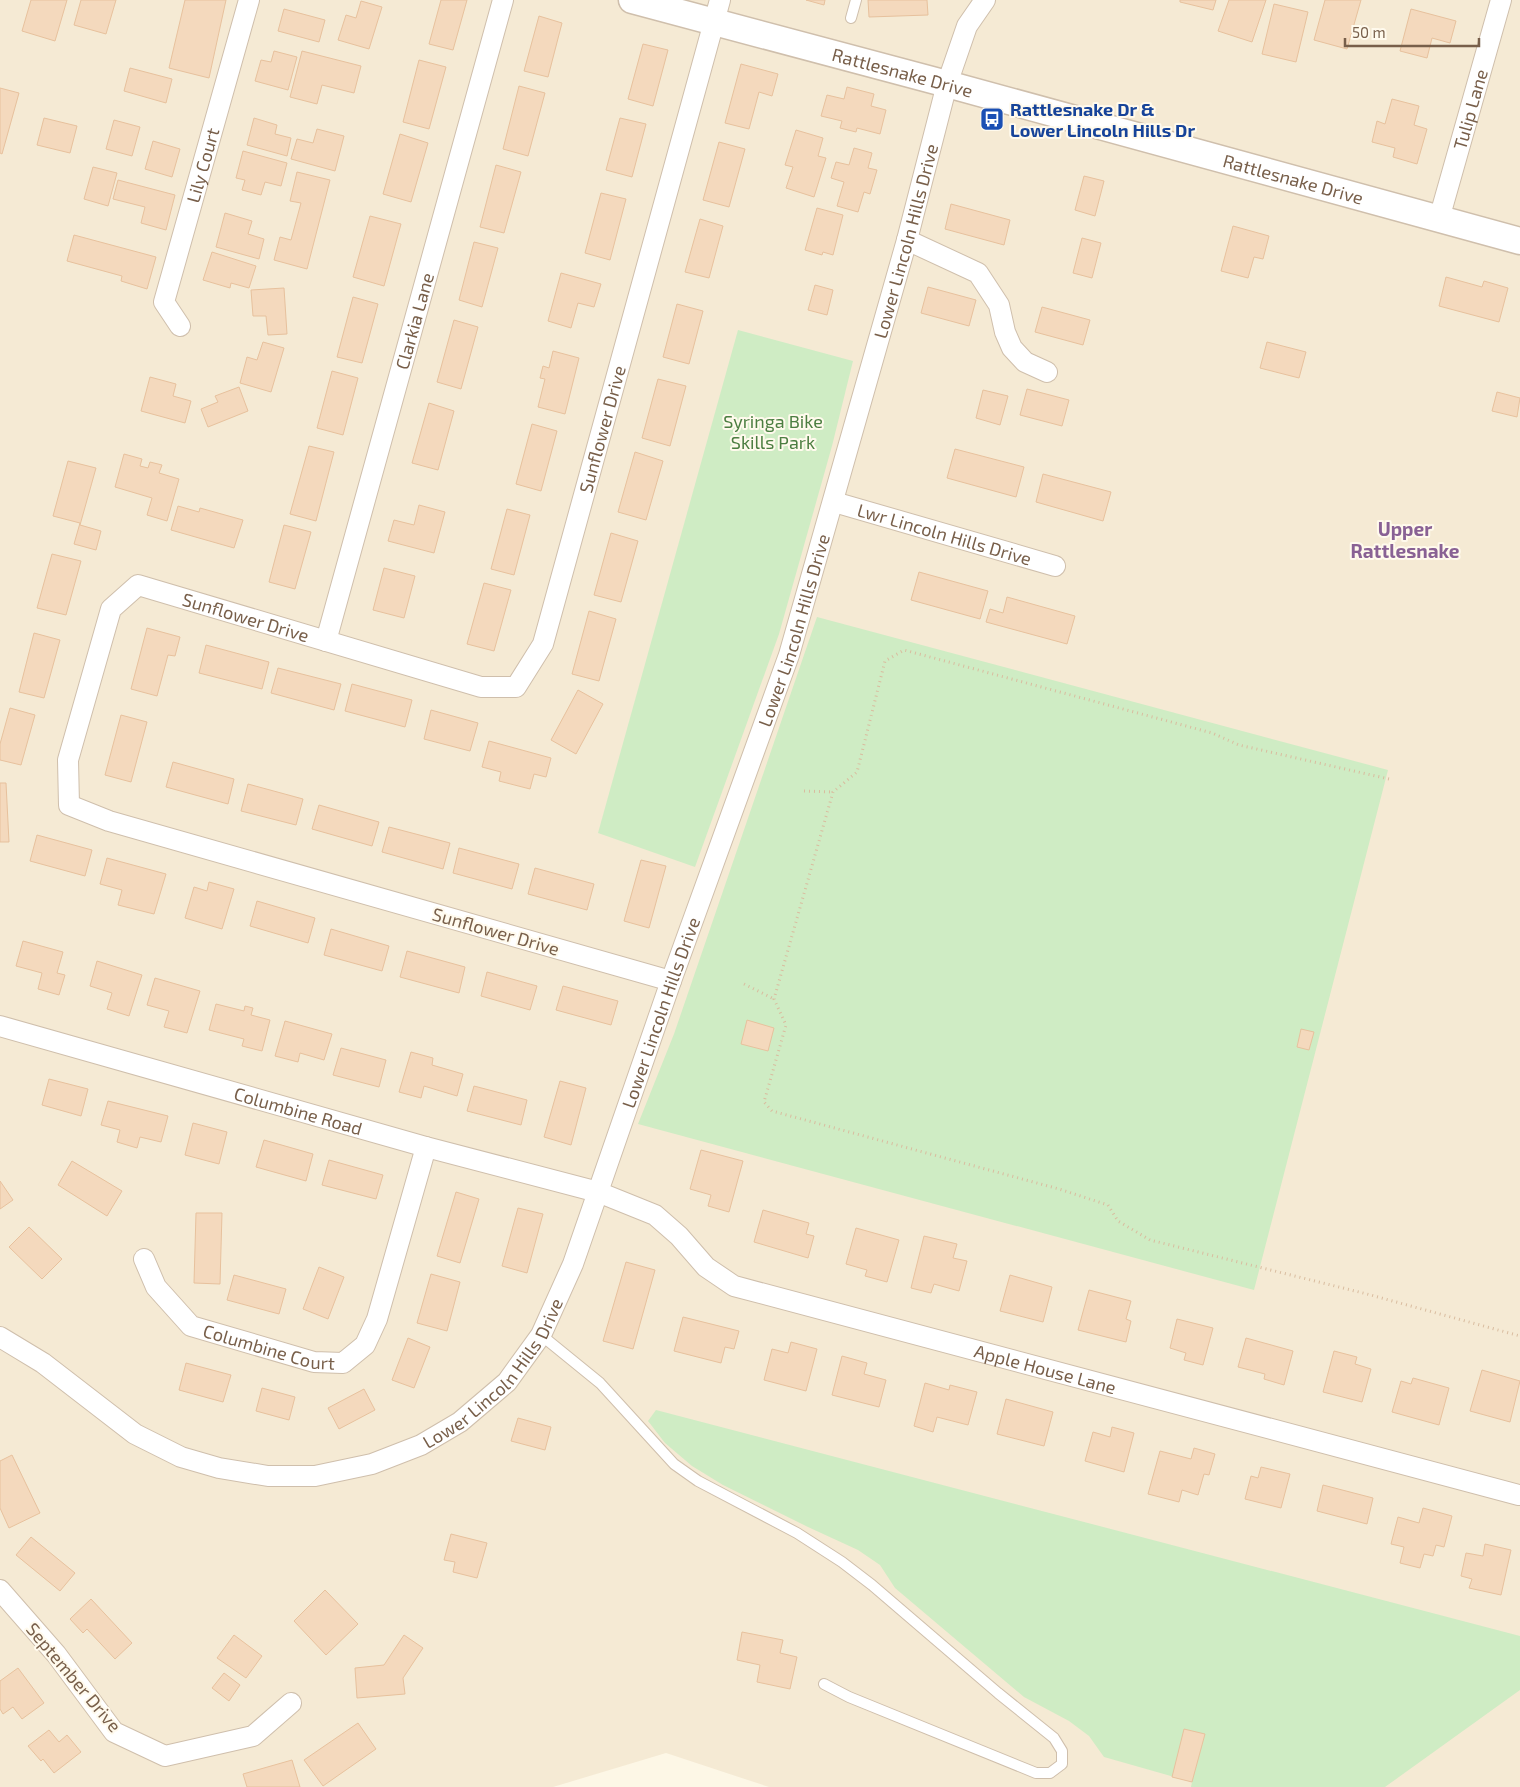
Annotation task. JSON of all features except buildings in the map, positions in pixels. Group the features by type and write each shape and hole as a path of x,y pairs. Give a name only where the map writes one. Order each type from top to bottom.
{"street":[{"name":"Lily Court","path":"180,326 164,302 249,0"},
{"name":"Clarkia Lane","path":"326,641 504,0"},
{"name":"Rattlesnake Drive","path":"632,0 718,11 947,84 1520,241"},
{"name":"Lower Lincoln Hills Drive","path":"0,1337 43,1363 135,1434 181,1457 219,1468 268,1476 315,1476 372,1464 421,1446 460,1422 507,1382 541,1335 573,1264 671,981 789,655 907,240 947,84 967,26 986,0"},
{"name":"Tulip Lane","path":"1439,219 1501,0"},
{"name":"Sunflower Drive","path":"671,981 109,821 68,805 68,760 111,610 138,585 481,687 516,687 543,644 718,11"},
{"path":"907,240 978,273 999,305 1012,348 1025,362 1047,372"},
{"name":"Lwr Lincoln Hills Drive","path":"834,502 1055,566"},
{"name":"Columbine Road","path":"0,1026 426,1147 598,1192"},
{"name":"Columbine Court","path":"144,1259 156,1287 191,1326 314,1362 344,1363 365,1345 377,1319 426,1147"},
{"name":"Apple House Lane","path":"598,1192 654,1215 679,1236 706,1267 734,1286 1519,1495"},
{"name":"September Drive","path":"0,1590 56,1654 114,1732 165,1756 253,1736 291,1703"}],"lane":[{"path":"851,18 856,0"},
{"path":"541,1335 600,1383 674,1464 698,1482 797,1533 842,1562 872,1585 998,1693 1054,1738 1062,1751 1062,1764 1050,1773 1036,1773 849,1697 824,1684"}],"path":[{"path":"774,999 833,792 857,772 885,661 904,650 1212,733 1238,745 1389,779"},
{"path":"804,792 833,792"},
{"path":"744,984 774,999 786,1025 764,1102 772,1111 1108,1205 1118,1221 1150,1240 1367,1294 1520,1336"}],"shaded area":[{"path":"0,0 1520,0 1520,1787 769,1787 666,1753 553,1787 0,1787"}],"green space":[{"name":"Syringa Bike Skills Park","path":"738,330 853,361 832,446 779,634 695,867 598,833"},
{"path":"817,617 1388,770 1254,1290 638,1124 674,1034"},
{"path":"656,1410 1520,1636 1520,1690 1385,1787 1191,1787 1192,1782 1104,1757 1089,1736 1069,1721 1024,1697 895,1588 880,1565 858,1550 723,1485 692,1466 665,1443 648,1421"}],"place":[{"name":"Rattlesnake Dr & Lower Lincoln Hills Dr","path":"992,119"}],"district":[{"name":"Upper Rattlesnake","path":"1405,539"}]}
